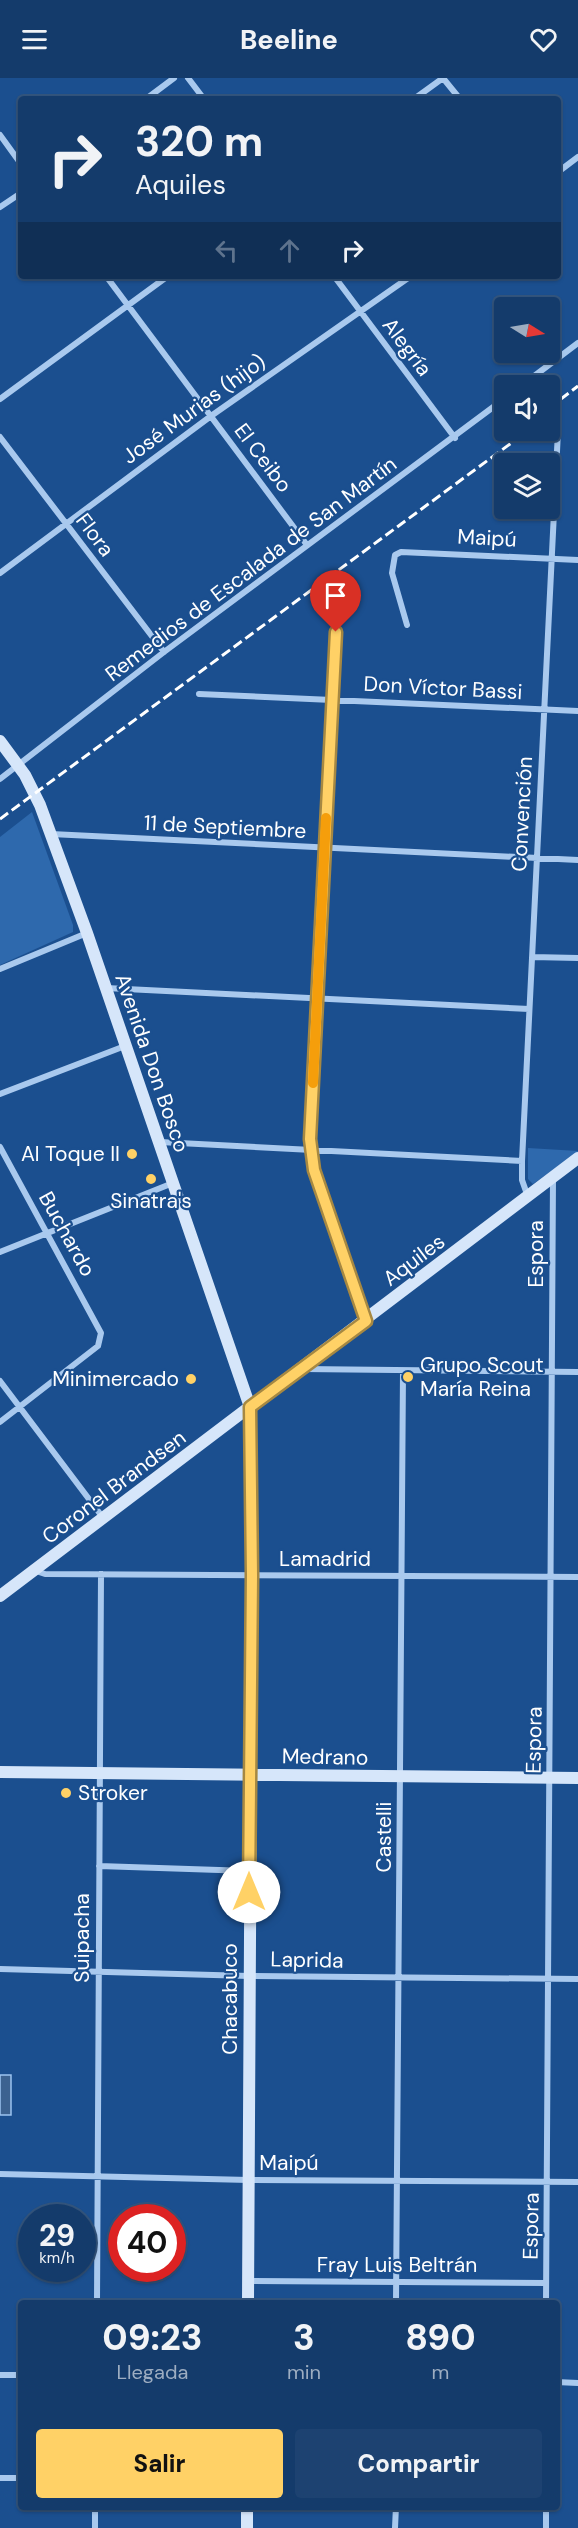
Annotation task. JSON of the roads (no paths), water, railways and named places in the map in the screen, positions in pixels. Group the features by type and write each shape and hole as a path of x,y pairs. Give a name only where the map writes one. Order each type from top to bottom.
{"street":[{"path":"150,96 174,78"},
{"path":"188,78 202,96"},
{"path":"418,96 443,78 458,96"},
{"path":"0,135 18,160"},
{"path":"561,170 578,157"},
{"path":"0,207 18,195"},
{"name":"El Ceibo","path":"108,279 307,545"},
{"path":"0,399 164,279"},
{"name":"Alegría","path":"336,279 455,438"},
{"name":"José Murias (hijo)","path":"0,573 211,416 407,279"},
{"path":"536,375 578,343"},
{"name":"Remedios de Escalada de San Martín","path":"0,780 164,652 494,407"},
{"name":"Flora","path":"0,437 164,652"},
{"name":"Convención","path":"529,1198 522,1180 522,1161 558,441"},
{"name":"Maipú","path":"407,625 392,573 395,555 408,550 578,560"},
{"path":"338,588 311,1149 314,1170 366,1321"},
{"name":"Don Víctor Bassi","path":"199,694 578,711"},
{"name":"Avenida Don Bosco","path":"0,741 19,766 35,794 51,834 250,1407"},
{"name":"11 de Septiembre","path":"51,834 578,860"},
{"path":"0,969 87,933"},
{"path":"532,957 578,958"},
{"path":"106,988 529,1008"},
{"path":"0,1094 125,1046"},
{"path":"159,1142 522,1161"},
{"name":"Buchardo","path":"0,1147 100,1329 101,1337 98,1347 20,1408"},
{"name":"Aquiles","path":"250,1407 575,1162"},
{"name":"Espora","path":"546,2300 553,1178"},
{"path":"0,1252 172,1183"},
{"path":"302,1369 403,1372 578,1372"},
{"name":"Castelli","path":"396,2300 403,1372"},
{"path":"0,1381 104,1519"},
{"name":"Coronel Brandsen","path":"0,1596 250,1407"},
{"name":"Chacabuco","path":"248,2300 252,1575 250,1407"},
{"path":"0,1422 20,1408"},
{"name":"Lamadrid","path":"36,1571 45,1574 578,1577"},
{"name":"Suipacha","path":"97,2300 101,1574"},
{"name":"Medrano","path":"0,1772 578,1778"},
{"path":"99,1866 249,1871"},
{"name":"Laprida","path":"0,1970 249,1976 578,1979"},
{"name":"Maipú","path":"0,2174 249,2180 578,2182"},
{"name":"Fray Luis Beltrán","path":"248,2281 546,2283"},
{"path":"0,2375 18,2375"},
{"path":"560,2382 578,2383"},
{"path":"0,2478 18,2478"},
{"path":"95,2510 95,2528"},
{"path":"247,2510 247,2528"},
{"path":"395,2528 396,2510"},
{"path":"546,2510 546,2528"}],"railway":[{"path":"560,400 578,386"},
{"path":"0,819 514,441"}],"place":[{"name":"Al Toque II","path":"132,1154"},
{"name":"Sinatra's","path":"151,1179"},
{"name":"Grupo Scout María Reina","path":"408,1377"},
{"name":"Minimercado","path":"191,1379"},
{"name":"Stroker","path":"66,1793"}]}
